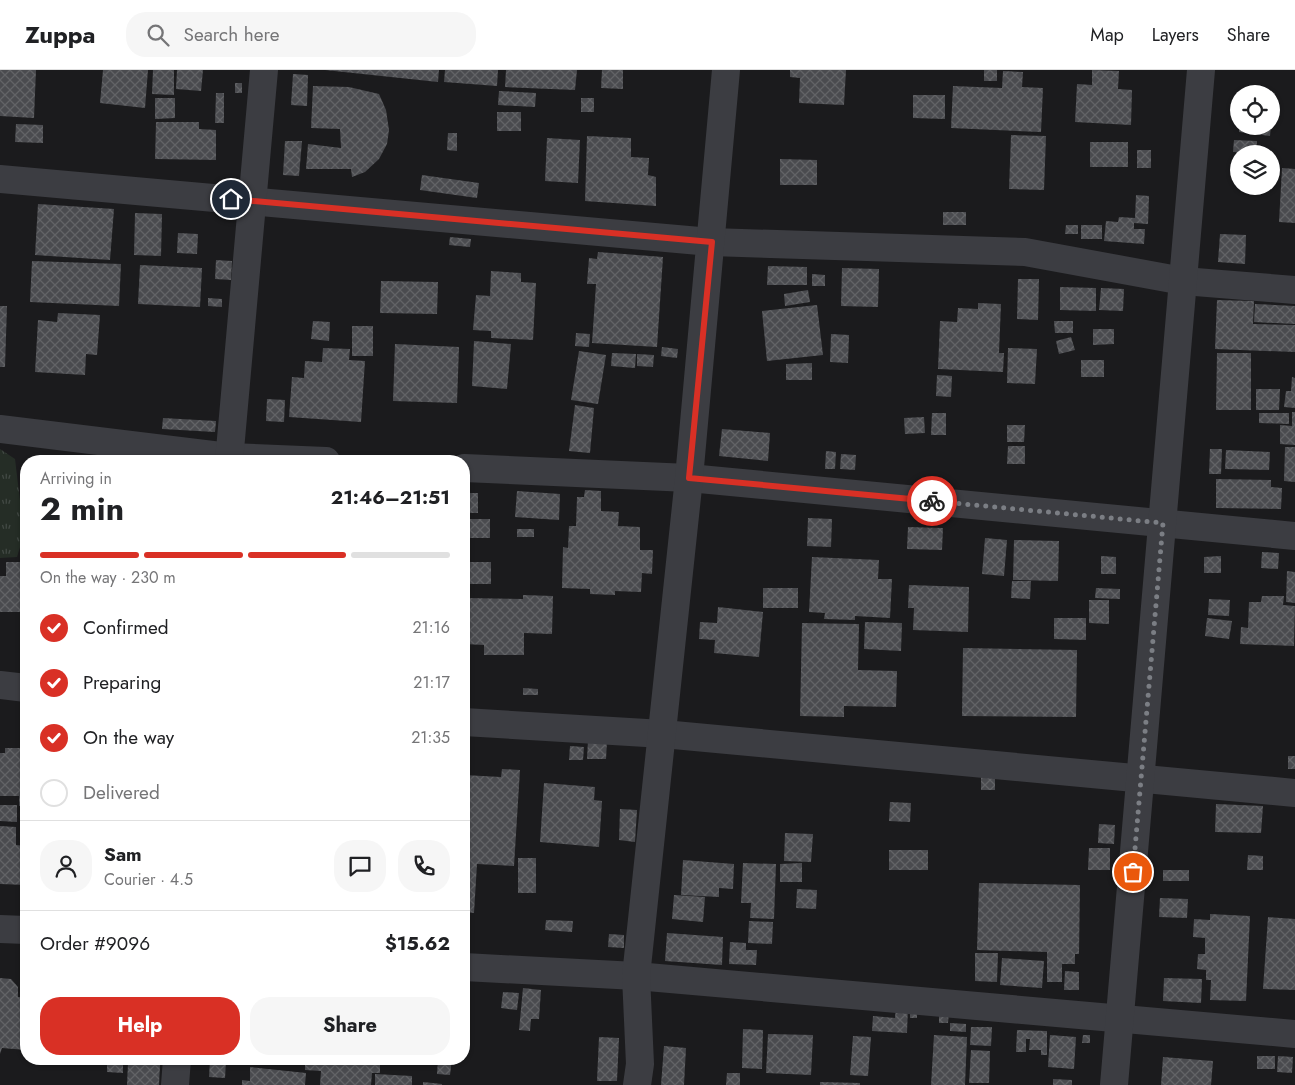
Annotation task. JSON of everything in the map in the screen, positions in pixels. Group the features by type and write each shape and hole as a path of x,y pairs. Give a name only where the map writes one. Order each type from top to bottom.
{"street":[{"path":"229,455 250,201 264,70"},
{"path":"636,1085 640,1064 636,976 689,478 712,242 726,70"},
{"path":"1114,1085 1201,70"},
{"path":"0,179 712,242 1025,252 1184,281 1295,290"},
{"path":"0,428 199,455"},
{"path":"470,468 689,478 1295,536"},
{"path":"0,685 20,687"},
{"path":"470,722 663,734 1295,793"},
{"path":"0,929 20,930"},
{"path":"470,967 636,976 1295,1034"},
{"path":"175,1085 177,1065"}],"green space":[{"path":"0,449 15,459 20,501 20,547 17,557 0,558"}],"building":[{"path":"0,70 36,70 34,118 0,116"},
{"path":"103,70 148,70 145,108 100,103"},
{"path":"153,70 174,70 174,95 152,94"},
{"path":"177,70 203,70 201,91 176,89"},
{"path":"325,70 439,70 438,82"},
{"path":"445,70 498,70 497,86 444,82"},
{"path":"506,70 577,70 575,90 505,87"},
{"path":"602,70 623,70 623,89 601,88"},
{"path":"790,70 846,70 844,105 799,103 800,78 790,77"},
{"path":"984,70 997,70 997,81 984,81"},
{"path":"1092,70 1119,71 1118,89 1132,90 1131,125 1075,122 1077,84 1092,85"},
{"path":"1003,71 1023,72 1022,87 1043,88 1041,132 951,128 953,86 1002,88"},
{"path":"293,74 308,75 307,106 291,105"},
{"path":"235,83 242,83 242,93 235,93"},
{"path":"313,86 349,87 379,94 386,110 389,130 387,144 379,159 365,172 352,177 351,169 306,169 308,144 341,148 340,129 311,128"},
{"path":"499,91 536,93 535,107 498,105"},
{"path":"216,93 224,93 224,123 215,123"},
{"path":"913,95 945,95 945,119 913,118"},
{"path":"155,98 175,98 175,118 155,119"},
{"path":"581,98 594,98 594,112 581,112"},
{"path":"497,112 521,112 521,131 497,131"},
{"path":"156,122 199,122 199,129 216,130 216,160 155,159"},
{"path":"16,124 43,125 43,143 15,142"},
{"path":"448,133 457,133 457,151 447,150"},
{"path":"1011,135 1046,136 1044,190 1009,189"},
{"path":"587,136 631,138 631,157 649,158 648,175 656,177 656,206 585,201"},
{"path":"547,138 580,140 578,183 545,181"},
{"path":"1234,140 1257,141 1257,145 1234,145"},
{"path":"285,141 302,141 299,176 283,175"},
{"path":"1090,142 1128,142 1128,167 1090,167"},
{"path":"1137,150 1151,150 1151,168 1137,168"},
{"path":"780,159 817,160 817,185 780,185"},
{"path":"1282,168 1295,169 1295,223 1279,222"},
{"path":"422,175 479,183 477,198 420,190"},
{"path":"1136,195 1149,196 1148,224 1134,223 1134,229 1145,229 1144,244 1104,241 1106,221 1118,222 1119,217 1135,218"},
{"path":"38,204 114,209 110,260 35,255"},
{"path":"943,212 966,212 966,225 943,225"},
{"path":"135,213 162,214 161,256 134,255"},
{"path":"1066,225 1078,225 1078,234 1065,234"},
{"path":"1081,225 1102,225 1102,239 1081,239"},
{"path":"178,233 198,234 197,254 177,253"},
{"path":"1220,234 1246,235 1245,264 1218,262"},
{"path":"450,237 471,239 470,247 449,245"},
{"path":"598,252 663,257 657,347 592,343 596,284 587,284 589,258 597,259"},
{"path":"216,260 232,261 231,280 215,279"},
{"path":"32,261 121,264 119,306 30,302"},
{"path":"140,265 202,268 200,307 138,304"},
{"path":"768,266 807,267 807,285 767,285"},
{"path":"842,268 879,269 878,307 841,306"},
{"path":"491,271 521,273 521,282 536,283 533,340 491,338 491,331 473,330 476,295 490,296"},
{"path":"812,274 825,275 825,286 812,286"},
{"path":"1018,279 1039,279 1038,320 1017,319"},
{"path":"381,281 438,282 437,314 380,313"},
{"path":"1060,287 1096,288 1096,311 1060,310"},
{"path":"1101,288 1124,289 1123,311 1099,310"},
{"path":"808,290 810,302 785,306 784,294"},
{"path":"208,298 222,299 222,307 208,306"},
{"path":"1217,300 1254,301 1253,324 1295,325 1295,352 1215,349"},
{"path":"978,303 1001,304 999,353 1004,353 1003,372 938,369 940,321 957,322 958,308 978,309"},
{"path":"1255,304 1295,306 1295,324 1254,322"},
{"path":"817,305 823,355 767,361 762,311"},
{"path":"0,306 7,306 5,367 0,367"},
{"path":"58,313 100,315 97,355 86,354 85,375 35,372 38,320 57,322"},
{"path":"313,321 330,322 329,341 311,339"},
{"path":"1054,321 1073,321 1073,333 1055,333"},
{"path":"352,326 373,326 373,356 352,356"},
{"path":"1093,329 1114,329 1114,344 1093,345"},
{"path":"576,333 590,334 589,347 575,346"},
{"path":"831,334 849,335 848,363 830,362"},
{"path":"1071,337 1075,350 1059,354 1056,341"},
{"path":"474,341 511,344 507,389 472,386"},
{"path":"395,344 459,347 457,403 393,401"},
{"path":"662,347 678,349 677,358 661,356"},
{"path":"323,348 350,349 349,360 365,361 361,422 289,417 292,377 304,378 305,361 322,362"},
{"path":"1008,348 1037,349 1035,384 1007,383"},
{"path":"579,351 606,355 598,404 571,400"},
{"path":"612,353 636,354 635,368 611,366"},
{"path":"1217,353 1251,353 1251,410 1216,410"},
{"path":"637,354 654,355 653,367 637,366"},
{"path":"1081,360 1104,360 1104,377 1081,377"},
{"path":"812,363 812,380 786,380 786,364"},
{"path":"937,375 952,376 951,397 936,396"},
{"path":"1292,377 1295,378 1295,408 1284,407 1286,391 1291,391"},
{"path":"1256,389 1280,389 1279,410 1256,410"},
{"path":"267,399 285,400 284,422 266,421"},
{"path":"575,405 594,408 590,453 569,451"},
{"path":"1292,412 1295,412 1295,445 1280,444 1280,425 1292,426"},
{"path":"932,413 946,413 946,435 931,435"},
{"path":"1259,413 1289,413 1289,424 1259,423"},
{"path":"924,417 925,433 905,434 904,418"},
{"path":"163,418 216,421 215,432 162,429"},
{"path":"1007,425 1025,425 1024,442 1007,442"},
{"path":"722,429 770,433 768,461 719,456"},
{"path":"1008,446 1025,446 1025,464 1007,464"},
{"path":"1285,447 1295,447 1295,482 1284,481"},
{"path":"1210,449 1222,449 1221,474 1209,474"},
{"path":"1226,450 1270,452 1269,470 1225,469"},
{"path":"826,451 836,452 835,469 825,469"},
{"path":"841,454 856,455 855,470 840,469"},
{"path":"1216,479 1271,480 1271,487 1282,488 1281,509 1216,508"},
{"path":"585,490 601,491 601,511 619,512 618,526 640,527 640,550 653,550 652,574 642,573 641,592 615,591 615,595 590,594 590,589 562,588 563,547 568,548 569,526 576,526 577,497 584,497"},
{"path":"517,491 560,494 559,520 515,517"},
{"path":"470,493 478,493 478,513 470,513"},
{"path":"808,518 832,519 831,547 807,546"},
{"path":"470,519 490,519 490,538 470,538"},
{"path":"908,527 943,528 942,550 907,549"},
{"path":"517,529 534,529 534,537 517,537"},
{"path":"985,538 1007,540 1004,576 982,574"},
{"path":"1014,540 1059,541 1058,581 1013,580"},
{"path":"1262,552 1279,553 1278,569 1261,568"},
{"path":"1101,556 1116,557 1116,574 1101,574"},
{"path":"1221,556 1221,573 1204,573 1204,557"},
{"path":"812,557 879,560 878,579 892,579 890,618 855,616 855,620 824,619 825,613 809,612"},
{"path":"6,562 20,562 20,612 0,612 0,576 6,576"},
{"path":"470,562 491,562 491,584 470,584"},
{"path":"1287,571 1295,572 1295,603 1286,602"},
{"path":"1012,581 1031,581 1030,599 1011,598"},
{"path":"909,585 969,587 968,632 913,630 914,608 908,608"},
{"path":"763,588 798,588 798,608 763,608"},
{"path":"1096,588 1120,589 1120,599 1095,598"},
{"path":"523,595 553,596 552,634 524,633 524,655 484,655 484,645 470,644 470,598 523,599"},
{"path":"1262,596 1284,596 1283,605 1295,606 1294,646 1240,644 1241,627 1248,628 1249,602 1261,602"},
{"path":"1209,599 1230,600 1229,616 1208,615"},
{"path":"1089,600 1109,600 1109,624 1089,623"},
{"path":"718,607 763,612 759,657 714,653 715,640 699,639 700,622 717,623"},
{"path":"1054,618 1086,618 1086,640 1054,639"},
{"path":"1207,618 1232,621 1229,639 1205,636"},
{"path":"865,622 902,623 901,651 864,649"},
{"path":"802,623 859,624 858,670 897,671 896,707 844,706 844,717 800,716"},
{"path":"963,648 1077,650 1076,717 962,716"},
{"path":"523,688 538,689 538,695 523,695"},
{"path":"588,740 607,741 606,759 587,759"},
{"path":"570,746 584,747 583,760 569,760"},
{"path":"5,748 20,748 20,806 19,796 0,796 0,753 5,753"},
{"path":"1288,756 1295,756 1295,769 1288,769"},
{"path":"502,769 520,770 514,866 477,864 474,913 470,913 470,775 501,777"},
{"path":"981,775 995,775 995,790 981,790"},
{"path":"544,783 595,787 594,800 602,801 599,847 540,842"},
{"path":"890,802 911,803 910,822 889,821"},
{"path":"1216,804 1263,806 1261,833 1215,832"},
{"path":"0,805 17,805 17,822 0,821"},
{"path":"620,809 637,810 635,842 619,840"},
{"path":"1099,824 1115,825 1114,844 1098,843"},
{"path":"0,826 16,827 16,845 20,845 20,885 0,884"},
{"path":"785,833 813,834 811,862 784,861"},
{"path":"1089,848 1110,848 1110,870 1088,870"},
{"path":"889,850 928,850 928,870 889,870"},
{"path":"1248,855 1263,856 1263,870 1247,870"},
{"path":"518,858 536,858 536,893 518,893"},
{"path":"683,860 734,864 733,889 719,888 719,897 681,895"},
{"path":"743,863 776,864 774,919 750,918 751,903 741,903"},
{"path":"802,863 802,882 780,882 780,864"},
{"path":"1163,870 1189,870 1189,881 1163,881"},
{"path":"979,883 1080,885 1079,954 1075,954 1075,964 1062,964 1062,982 1047,982 1047,952 977,950"},
{"path":"797,889 817,890 816,909 796,908"},
{"path":"674,895 705,897 703,922 672,919"},
{"path":"1160,898 1188,899 1187,918 1159,917"},
{"path":"1210,914 1250,916 1246,1001 1210,1000 1211,980 1206,980 1206,970 1197,969 1198,954 1205,954 1205,938 1193,937 1194,919 1210,920"},
{"path":"1268,917 1295,919 1295,990 1263,989"},
{"path":"546,920 573,921 572,932 545,930"},
{"path":"749,921 773,922 772,944 748,943"},
{"path":"667,933 723,937 722,965 665,961"},
{"path":"609,934 624,935 624,948 608,947"},
{"path":"730,942 746,943 746,950 757,950 756,965 729,964"},
{"path":"975,953 998,953 997,982 975,981"},
{"path":"1002,958 1044,961 1042,988 1000,985"},
{"path":"1065,971 1079,972 1079,990 1064,990"},
{"path":"0,978 11,979 18,987 18,997 20,997 20,1050 2,1048 0,1054"},
{"path":"1164,978 1202,979 1201,1003 1163,1001"},
{"path":"523,988 541,990 539,1019 531,1019 530,1031 519,1030"},
{"path":"503,992 519,993 517,1010 501,1008"},
{"path":"896,1006 908,1007 907,1033 872,1031 873,1016 895,1018"},
{"path":"910,1010 917,1010 917,1018 910,1018"},
{"path":"939,1012 949,1012 948,1023 939,1023"},
{"path":"950,1023 966,1024 966,1032 950,1031"},
{"path":"971,1027 992,1027 991,1046 970,1045"},
{"path":"743,1029 763,1030 762,1069 742,1068"},
{"path":"1017,1030 1047,1031 1047,1055 1041,1055 1041,1050 1029,1050 1030,1039 1026,1039 1026,1052 1016,1052"},
{"path":"768,1034 813,1035 811,1075 766,1073"},
{"path":"934,1035 967,1037 965,1085 931,1085"},
{"path":"1050,1035 1076,1037 1074,1069 1048,1067"},
{"path":"1083,1035 1090,1035 1090,1043 1082,1043"},
{"path":"853,1036 871,1037 868,1076 850,1075"},
{"path":"599,1037 619,1038 617,1081 597,1081"},
{"path":"664,1046 686,1048 684,1085 661,1085"},
{"path":"971,1050 990,1051 989,1083 969,1083"},
{"path":"1257,1056 1275,1056 1275,1069 1257,1069"},
{"path":"1278,1056 1293,1057 1292,1073 1277,1072"},
{"path":"1163,1057 1213,1061 1211,1085 1161,1085"},
{"path":"107,1065 123,1065 123,1073 107,1072"},
{"path":"128,1065 160,1065 159,1085 127,1085"},
{"path":"210,1065 226,1065 225,1078 209,1077"},
{"path":"305,1065 380,1065 380,1073 372,1073 371,1085 320,1085 321,1071 305,1070"},
{"path":"438,1065 451,1065 450,1075 437,1074"},
{"path":"250,1067 306,1073 305,1085 242,1085 242,1080 250,1081"},
{"path":"727,1073 740,1073 740,1085 726,1085"},
{"path":"375,1074 412,1076 412,1085 375,1085"},
{"path":"1053,1079 1072,1080 1072,1085 1053,1085"},
{"path":"423,1082 442,1084 442,1085 423,1085"},
{"path":"820,1082 860,1083 860,1085 820,1085"}],"way so far":[{"path":"932,501 1163,523 1133,872"}],"route":[{"path":"231,199 712,242 689,478 932,501"}]}
